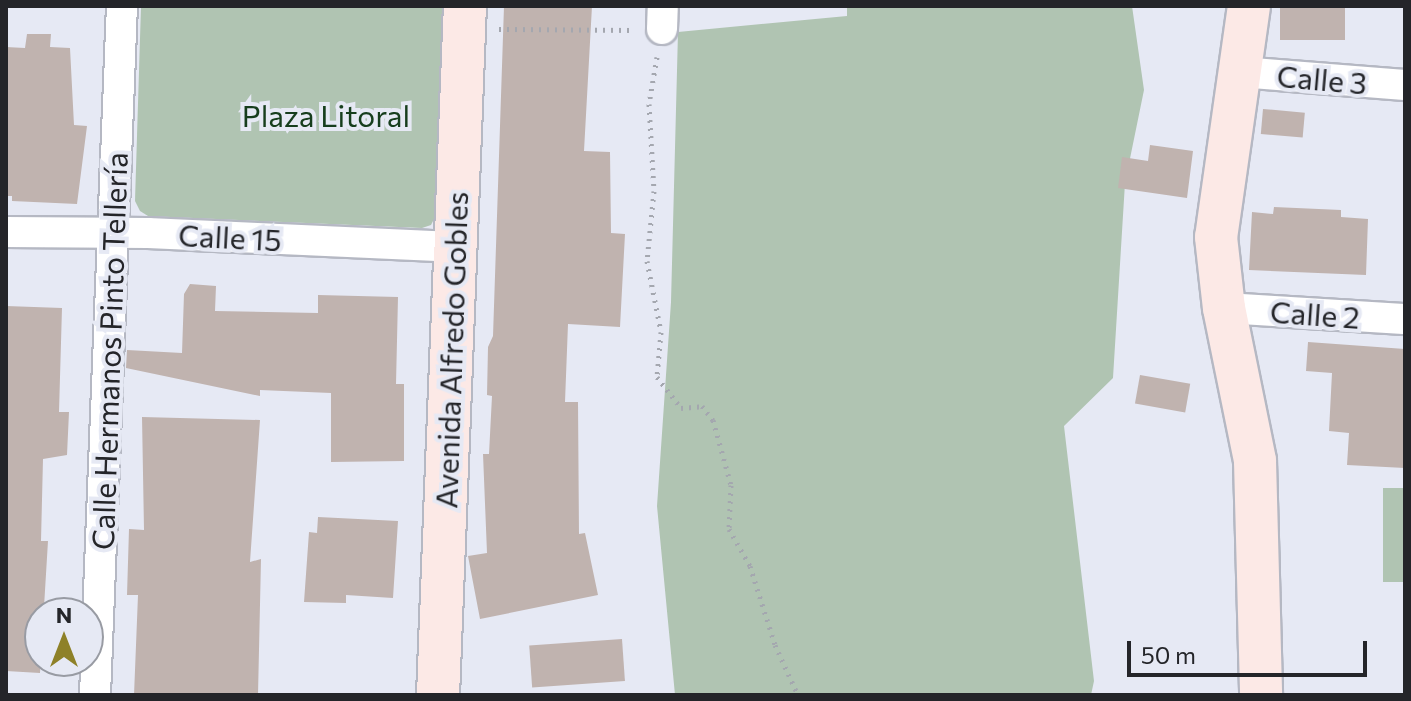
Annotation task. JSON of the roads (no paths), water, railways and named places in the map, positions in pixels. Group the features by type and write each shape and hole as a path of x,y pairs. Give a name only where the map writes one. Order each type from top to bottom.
{"street":[{"name":"Calle Hermanos Pinto Tellería","path":"95,695 122,6"},
{"name":"Avenida Alfredo Gobles","path":"438,695 465,6"},
{"path":"1249,6 1216,237 1224,308 1255,461 1261,695"},
{"name":"Calle 3","path":"1239,72 1405,85"},
{"name":"Calle 15","path":"6,232 114,236 148,233 454,247"},
{"name":"Calle 2","path":"1224,308 1405,319"}],"park label":[{"name":"Plaza Litoral","path":"326,115"}]}
